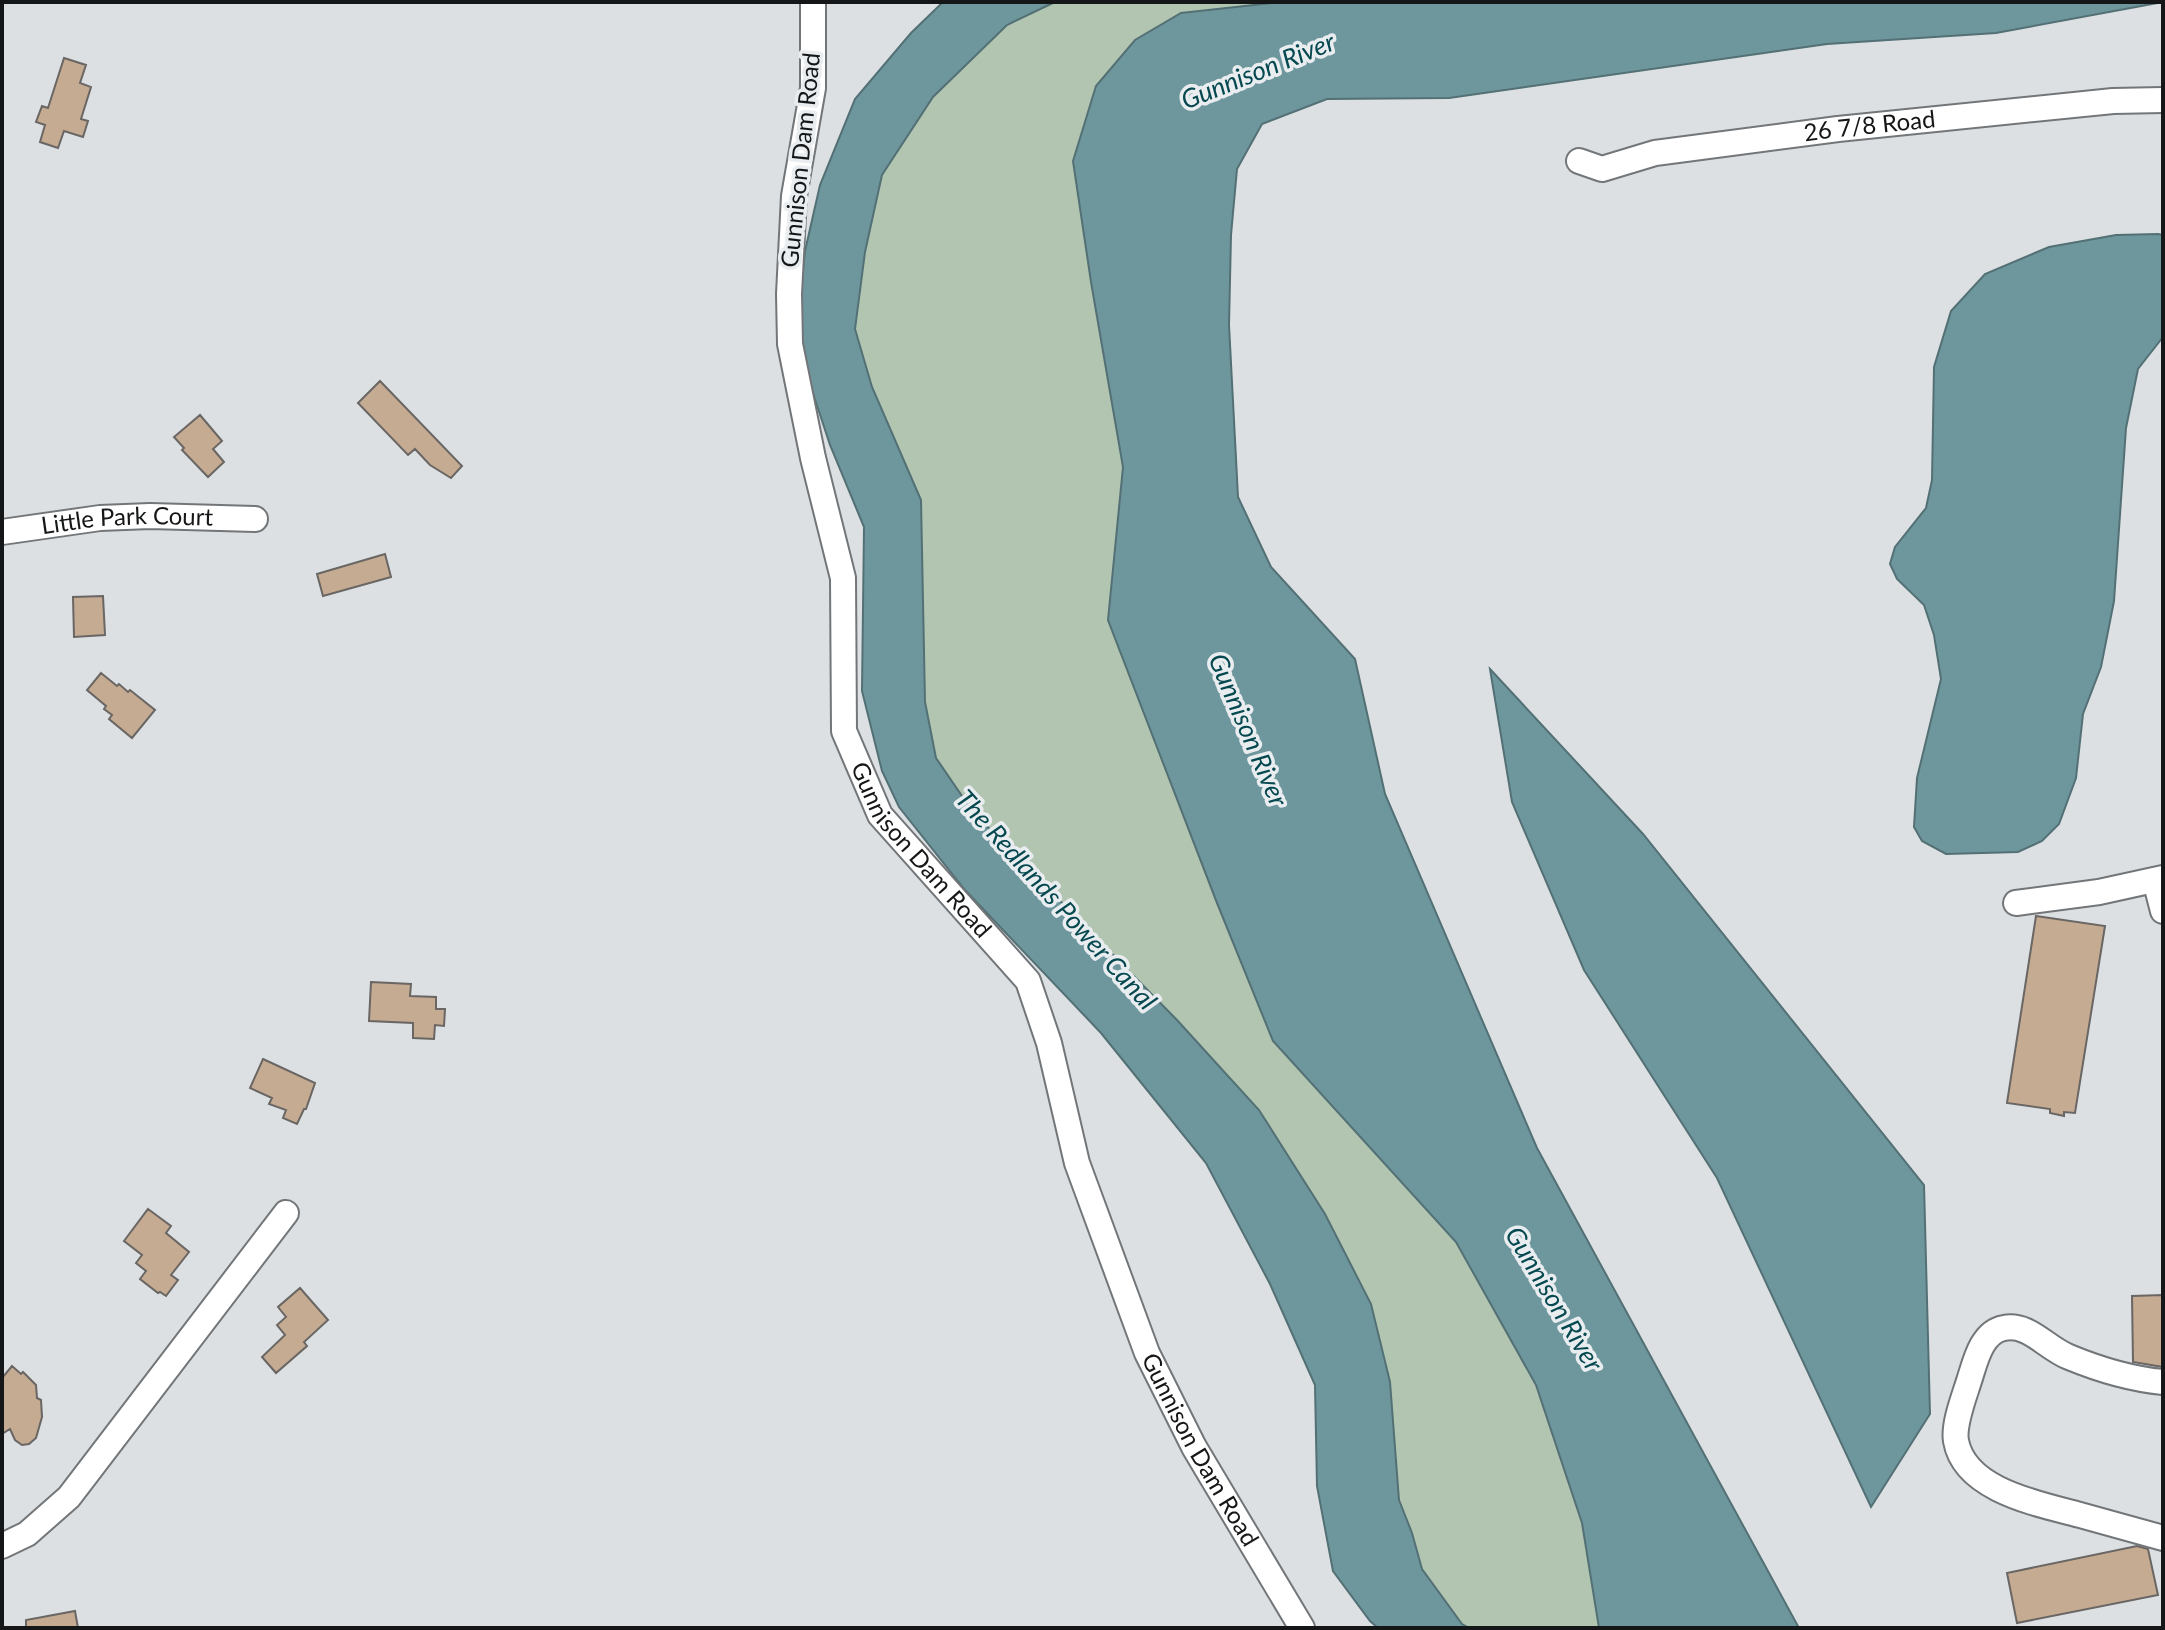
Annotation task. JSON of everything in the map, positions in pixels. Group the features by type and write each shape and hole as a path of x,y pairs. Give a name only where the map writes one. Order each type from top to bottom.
{"street":[{"name":"Gunnison Dam Road","path":"813,2 813,88 794,196 790,344 813,458 843,578 844,731 880,815 1028,981 1049,1043 1077,1163 1147,1353 1194,1447 1302,1628"},
{"name":"26 7/8 Road","path":"1579,161 1602,169 1655,153 1838,129 2098,103 2163,100"},
{"name":"Little Park Court","path":"2,532 100,518 255,519"},
{"path":"2016,903 2099,892 2159,879 2163,911"},
{"path":"2,1546 27,1534 69,1497 286,1213"},
{"path":"2163,1382 2106,1370 2050,1348 2034,1335 2016,1327 2000,1328 1988,1336 1977,1354 1955,1439 1962,1460 1985,1481 2013,1496 2163,1538"}],"green space":[{"path":"1055,2 1280,2 1181,13 1096,86 1073,161 1123,467 1108,620 1273,1041 1456,1242 1536,1385 1582,1523 1599,1628 1469,1628 1462,1624 1422,1569 1399,1500 1390,1382 1371,1304 1325,1214 1259,1110 1177,1020 973,812 936,758 872,387 855,328 865,252 882,175 933,97 1007,25"}],"water":[{"name":"The Redlands Power Canal","path":"943,2 1055,2 1007,25 933,97 882,175 865,252 855,329 872,387 921,500 925,702 936,758 973,812 1177,1020 1259,1110 1325,1214 1371,1304 1390,1382 1399,1500 1422,1569 1462,1624 1469,1628 1378,1628 1333,1571 1317,1486 1315,1385 1270,1284 1206,1163 1101,1033 965,890 899,807 882,771 862,691 864,527 830,445 805,369 798,320 805,251 820,185 855,99 911,33"},
{"name":"Gunnison River","path":"1280,2 2163,2 1996,33 1827,44 1449,98 1327,99 1262,124 1237,169 1231,235 1229,325 1238,497 1271,567 1355,659 1385,794 1537,1148 1799,1628 1599,1628 1582,1523 1536,1385 1456,1242 1273,1041 1108,620 1123,467 1073,161 1096,86 1135,40 1181,13"},
{"path":"2116,235 2163,235 2163,337 2138,369 2126,428 2114,601 2101,667 2083,714 2076,778 2059,824 2042,841 2018,852 1946,854 1922,841 1914,827 1917,778 1941,679 1934,635 1924,605 1897,579 1890,564 1895,547 1926,508 1932,480 1934,367 1951,311 1985,274 2049,247"},
{"path":"1490,669 1643,834 1924,1185 1930,1414 1871,1507 1717,1178 1584,970 1512,802"}],"building":[{"path":"64,58 86,65 80,83 91,87 81,119 88,121 83,137 64,131 58,148 40,142 45,125 36,122 42,106 48,108"},
{"path":"380,381 462,466 451,478 430,465 415,449 408,455 358,403"},
{"path":"200,415 222,441 213,449 224,462 208,477 174,437"},
{"path":"385,554 391,577 323,596 317,574"},
{"path":"103,596 105,635 74,637 73,597"},
{"path":"101,673 155,710 132,738 109,719 112,715 104,709 106,706 87,690"},
{"path":"2036,916 2105,926 2075,1113 2064,1112 2064,1116 2050,1113 2050,1109 2007,1103"},
{"path":"371,982 411,984 410,996 436,997 436,1009 445,1009 444,1026 435,1025 434,1039 413,1038 413,1023 369,1021"},
{"path":"263,1059 315,1083 297,1124 283,1118 286,1110 269,1104 272,1098 250,1088"},
{"path":"148,1209 171,1226 166,1233 189,1252 171,1275 178,1280 166,1296 140,1279 146,1271 136,1263 142,1255 124,1241"},
{"path":"300,1288 328,1320 304,1342 307,1346 276,1373 262,1357 285,1335 277,1325 286,1317 278,1307"},
{"path":"2163,1295 2163,1367 2133,1362 2132,1296"},
{"path":"12,1366 36,1385 37,1398 41,1400 42,1417 36,1438 29,1444 22,1445 15,1440 10,1429 2,1434 2,1378"},
{"path":"2137,1546 2148,1549 2158,1595 2017,1623 2007,1573"},
{"path":"75,1611 78,1628 26,1628 26,1620"}]}
